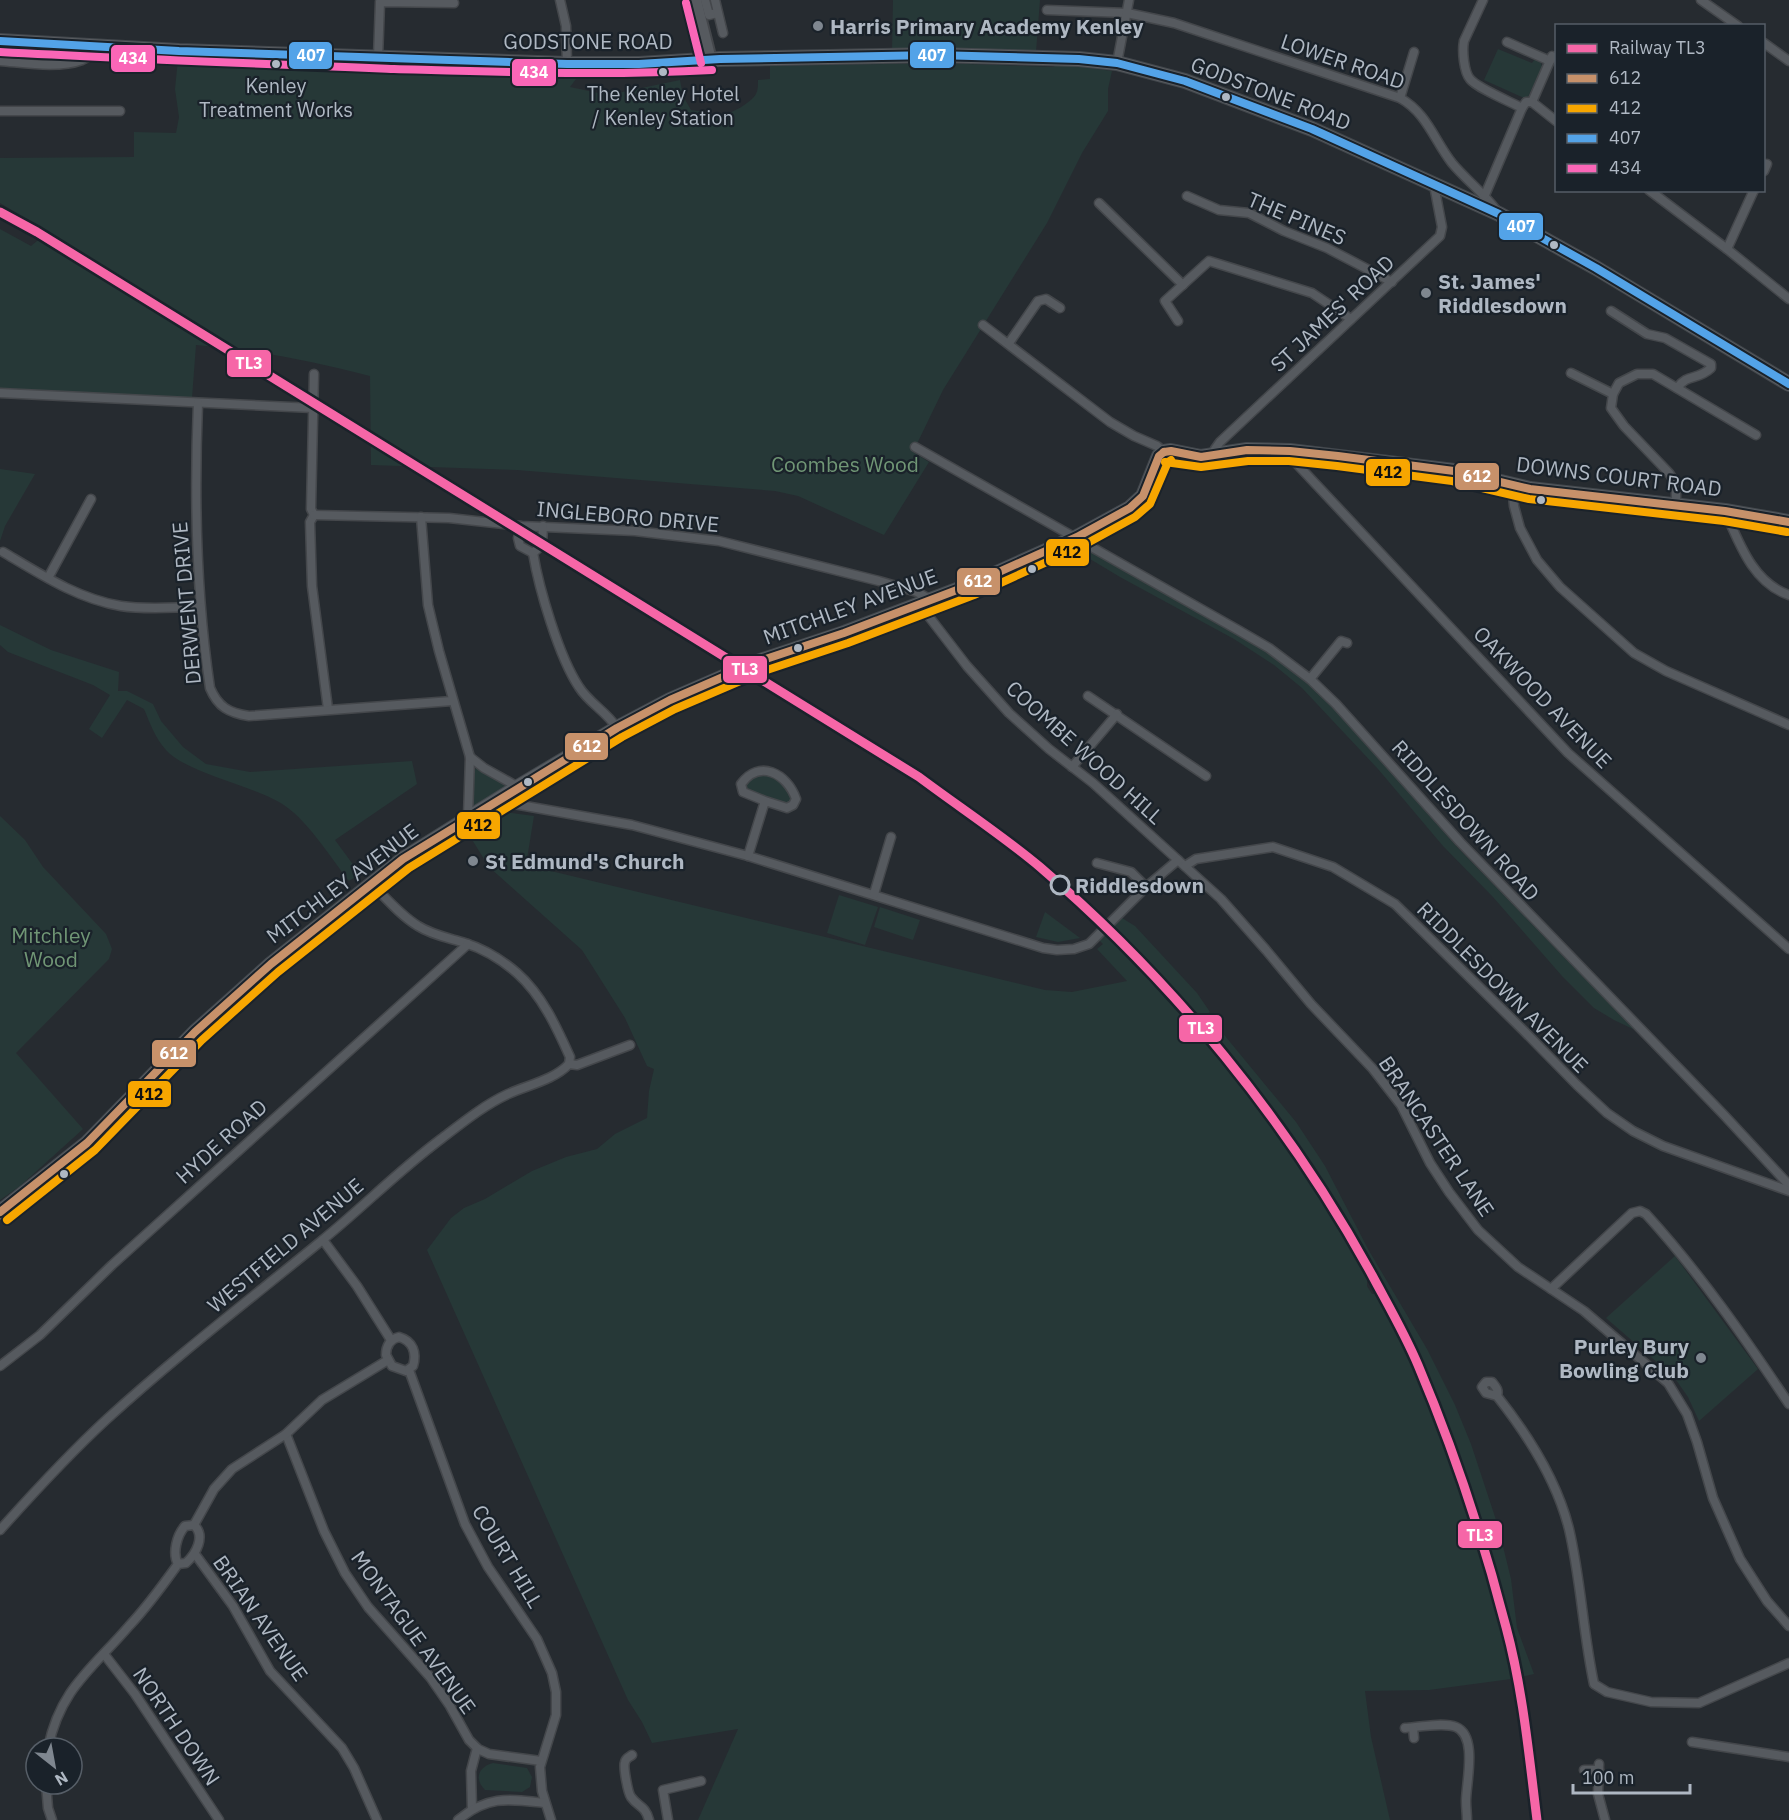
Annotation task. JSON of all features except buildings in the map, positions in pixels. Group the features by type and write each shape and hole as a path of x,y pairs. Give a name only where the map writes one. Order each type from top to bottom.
{"highway":[{"name":"GODSTONE ROAD","path":"0,41 103,47 567,64 935,55 1079,59 1117,63 1196,85 1312,129 1499,214 1596,267 1789,384"}],"main road":[{"name":"DOWNS COURT ROAD","path":"1164,452 1171,451 1201,457 1247,450 1290,451 1454,471 1549,492 1725,511 1789,522"},
{"name":"MITCHLEY AVENUE","path":"0,1212 87,1143 195,1032 271,964 371,883 468,817 616,728 736,670 925,602 1022,563 1077,537 1130,508 1143,496 1159,456 1164,452"}],"street":[{"path":"560,0 566,26 567,64"},
{"path":"696,0 711,60"},
{"path":"705,0 709,15 717,13"},
{"path":"715,0 723,33"},
{"path":"1117,63 1129,0"},
{"path":"1483,0 1464,41 1468,76 1474,83 1522,108"},
{"path":"1701,0 1735,24"},
{"path":"378,58 380,3 454,3"},
{"name":"LOWER ROAD","path":"1047,10 1127,13 1174,23 1400,98 1409,103 1424,118 1450,161 1485,195 1499,214"},
{"path":"1507,42 1553,59 1532,102"},
{"path":"1765,44 1789,61"},
{"path":"0,61 68,63 83,60 103,47"},
{"path":"1400,98 1413,52"},
{"path":"1485,195 1526,102 1532,102 1555,119"},
{"path":"0,111 120,111"},
{"name":"ST JAMES' ROAD","path":"1216,454 1215,449 1220,442 1440,236 1442,226 1434,185"},
{"path":"1727,249 1753,192"},
{"path":"1659,194 1789,299"},
{"name":"THE PINES","path":"1187,196 1219,210 1249,213 1284,231 1327,248 1392,282"},
{"path":"1099,203 1183,285"},
{"path":"1178,321 1165,302 1209,261 1312,293 1351,319"},
{"path":"1009,343 1038,301 1046,299 1059,308"},
{"path":"1611,311 1647,334 1665,338 1710,362 1711,368 1702,376 1682,381 1677,388"},
{"name":"DOWNS COURT ROAD","path":"983,325 1110,422 1157,446 1164,452"},
{"path":"1571,373 1612,394"},
{"path":"1676,505 1676,484 1669,473 1616,417 1611,408 1612,394 1623,380 1642,373 1653,374 1756,435"},
{"path":"314,374 311,509 314,515 310,522 312,586 328,709"},
{"path":"0,393 313,408"},
{"name":"DERWENT DRIVE","path":"198,404 195,468 200,607 210,688 214,698 224,709 249,716 452,701"},
{"name":"RIDDLESDOWN ROAD","path":"915,447 1269,648 1310,679 1377,749 1460,843 1789,1185"},
{"name":"OAKWOOD AVENUE","path":"1290,451 1296,463 1568,753 1789,949"},
{"path":"1512,485 1514,506 1520,528 1537,560 1560,587 1634,653 1666,671 1789,725"},
{"path":"48,578 91,499"},
{"path":"1725,511 1747,558 1767,584 1789,595"},
{"name":"INGLEBORO DRIVE","path":"314,515 421,517 635,531 719,541 917,592 925,602"},
{"path":"421,517 428,605 452,701 470,757 468,817"},
{"path":"521,525 518,538 520,546 533,554 545,603 563,654 578,685 591,702 612,720 616,728"},
{"path":"533,554 542,545 543,526"},
{"path":"3,552 66,588 121,606 200,607"},
{"name":"COOMBE WOOD HILL","path":"925,602 967,666 1009,712 1182,863"},
{"path":"1310,679 1341,641"},
{"path":"1088,696 1206,776"},
{"path":"1072,767 1117,714"},
{"path":"470,757 484,768 518,787"},
{"path":"756,772 779,775 790,784 796,799 793,805 787,808 765,801 743,792 741,784 745,778 756,772"},
{"path":"500,797 514,804 632,825 748,856 1043,948 1057,950 1074,949 1089,944 1146,887 1182,863"},
{"path":"748,856 765,801"},
{"path":"874,894 891,837"},
{"name":"RIDDLESDOWN AVENUE","path":"1182,863 1273,847 1333,867 1395,904 1607,1113 1633,1131 1663,1146 1789,1191"},
{"path":"1097,863 1131,872 1146,887"},
{"name":"BRANCASTER LANE","path":"1182,863 1238,917 1311,1004 1355,1048 1389,1088 1411,1124 1430,1163 1478,1230 1518,1267 1584,1311 1623,1342 1656,1371 1677,1395 1697,1442 1713,1498 1740,1559 1767,1601 1789,1626"},
{"path":"371,883 396,909 418,927 468,944 499,960 517,973 533,990 562,1040 570,1057 569,1064"},
{"name":"HYDE ROAD","path":"0,1366 40,1335 112,1265 468,944"},
{"name":"WESTFIELD AVENUE","path":"0,1530 45,1479 108,1418 323,1240 403,1169 475,1113 507,1094 538,1083 565,1069 569,1064 577,1065 630,1045"},
{"path":"1551,1289 1632,1213 1640,1211 1646,1214 1682,1255 1755,1353 1789,1404"},
{"name":"COURT HILL","path":"323,1240 351,1276 392,1340 403,1338 412,1346 415,1361 409,1370 465,1524 488,1567 537,1640 552,1672 556,1692 556,1712 541,1761 541,1779 550,1820"},
{"path":"392,1340 387,1348 388,1360 398,1370 409,1370"},
{"name":"BRIAN AVENUE","path":"194,1525 214,1489 243,1460 286,1434 322,1400 388,1360"},
{"path":"1497,1396 1535,1450 1566,1519 1594,1684 1607,1692 1651,1702 1699,1703 1789,1663"},
{"name":"MONTAGUE AVENUE","path":"286,1434 318,1517 345,1573 365,1603 430,1677 468,1738 477,1748"},
{"name":"BRIAN AVENUE","path":"178,1564 184,1564 195,1554 200,1532 194,1525"},
{"name":"BRIAN AVENUE","path":"178,1564 176,1553 180,1533 185,1526 194,1525"},
{"name":"BRIAN AVENUE","path":"195,1554 233,1606 270,1671 342,1748 352,1764 376,1820"},
{"name":"BRIAN AVENUE","path":"51,1736 63,1703 83,1676 151,1600 178,1564"},
{"name":"NORTH DOWN","path":"104,1654 135,1694 219,1820"},
{"path":"1414,1738 1409,1728 1455,1726 1463,1732 1468,1741 1469,1756 1467,1820"},
{"path":"1692,1742 1789,1757"},
{"path":"472,1809 471,1771 477,1748 494,1755 541,1761"},
{"path":"632,1755 624,1765 629,1793 645,1809 649,1820"},
{"path":"1584,1770 1599,1767 1598,1794 1605,1820"},
{"path":"668,1820 663,1791 701,1781"},
{"path":"47,1796 52,1820"},
{"path":"458,1820 472,1809 499,1800 545,1803"}],"green space":[{"path":"893,0 1040,0 1036,52 892,52"},
{"path":"1498,49 1532,63 1535,59 1541,63 1542,67 1528,97 1524,98 1484,80"},
{"name":"Coombes Wood","path":"178,59 582,71 570,87 608,95 680,80 683,96 691,110 719,115 745,105 756,94 758,80 770,79 770,66 939,63 1053,67 1059,64 1112,71 1108,89 1108,111 1082,153 1047,223 943,390 913,452 929,462 884,535 798,496 775,491 517,470 371,465 370,376 262,353 196,345 192,398 0,388 0,229 31,246 48,232 0,203 0,158 134,157 134,132 176,133 179,117 175,89"},
{"path":"0,469 35,474 5,526 0,541"},
{"path":"1081,545 1267,651 1308,681 1334,707 1456,846 1635,1030 1594,1008 1562,976 1493,897 1443,846 1378,769 1302,688 1274,665 1234,639 1080,553"},
{"path":"0,625 51,650 119,672 118,691 127,691 153,704 161,721 183,747 206,764 250,772 412,761 417,784 335,840 360,874 349,881 308,827 289,809 267,796 202,772 175,758 159,740 144,709 127,700 102,738 89,729 110,695 93,685 8,652 0,645"},
{"path":"477,768 504,784 505,787 475,806 472,771"},
{"path":"766,775 781,779 792,796 790,802 786,805 747,793 744,786 748,781"},
{"path":"497,811 534,816 526,865 1045,990 1072,992 1127,981 1097,949 1103,944 1099,940 1105,936 1187,1017 1237,1076 1283,1138 1337,1223 1367,1277 1367,1286 1372,1294 1377,1294 1446,1447 1474,1527 1497,1608 1511,1679 1429,1690 1365,1691 1371,1737 1390,1820 698,1820 738,1729 652,1743 628,1700 427,1250 451,1218 464,1208 485,1199 532,1171 566,1157 597,1149 615,1134 647,1118 649,1091 654,1069 647,1066 625,1018 582,950 489,867 466,830"},
{"name":"Mitchley Wood","path":"0,816 25,840 43,867 106,934 112,949 109,959 16,1053 83,1129 20,1186 0,1200"},
{"path":"839,895 878,907 865,945 827,933"},
{"path":"880,907 920,920 913,940 874,927"},
{"path":"1045,912 1080,938 1058,942 1036,937"},
{"path":"1122,914 1122,918 1135,926 1197,993 1210,1012 1207,1014 1296,1122 1325,1166 1368,1249 1427,1349 1455,1405 1471,1444 1498,1526 1511,1579 1517,1628 1534,1674 1521,1677 1515,1643 1516,1636 1513,1636 1468,1483 1440,1409 1373,1267 1334,1199 1290,1132 1243,1068 1197,1014 1114,928 1113,924"},
{"path":"1675,1256 1758,1369 1699,1421 1688,1397 1674,1377 1606,1318"},
{"path":"493,1763 527,1768 532,1777 530,1787 522,1792 485,1790 480,1782 479,1774 484,1767"}],"rail line":[{"name":"TL3","path":"0,212 37,232 919,777 996,832 1040,867 1137,958 1225,1056 1304,1162 1372,1275 1413,1353 1467,1494 1506,1627 1521,1699 1537,1820"}],"transit line":[{"name":"434","path":"686,3 701,63"},
{"name":"407","path":"0,41 179,51 567,64 935,55 1079,59 1117,63 1185,81 1312,129 1499,214 1596,268 1789,384"},
{"name":"434","path":"0,52 394,69 593,73 712,70"},
{"name":"612","path":"1164,452 1171,451 1201,457 1247,450 1290,451 1338,456 1454,471 1530,489 1725,511 1789,522"},
{"name":"612","path":"0,1212 87,1143 195,1032 271,964 403,859 617,728 670,700 760,661 844,633 970,585 1077,537 1130,508 1143,496 1159,456 1164,452"},
{"name":"412","path":"7,1220 95,1150 202,1040 278,972 409,868 622,737 675,709 764,671 848,643 974,595 1082,546 1135,517 1150,504 1168,462 1171,460"},
{"name":"412","path":"1165,462 1201,467 1248,461 1289,461 1337,466 1452,481 1529,499 1724,521 1787,532"}],"place":[{"name":"Harris Primary Academy Kenley","path":"818,26"},
{"name":"Kenley Treatment Works","path":"276,64"},
{"name":"The Kenley Hotel / Kenley Station","path":"663,72"},
{"name":"St. James' Riddlesdown","path":"1426,293"},
{"name":"St Edmund's Church","path":"473,861"},
{"name":"Riddlesdown","path":"1060,885"},
{"name":"Purley Bury Bowling Club","path":"1701,1358"}]}
